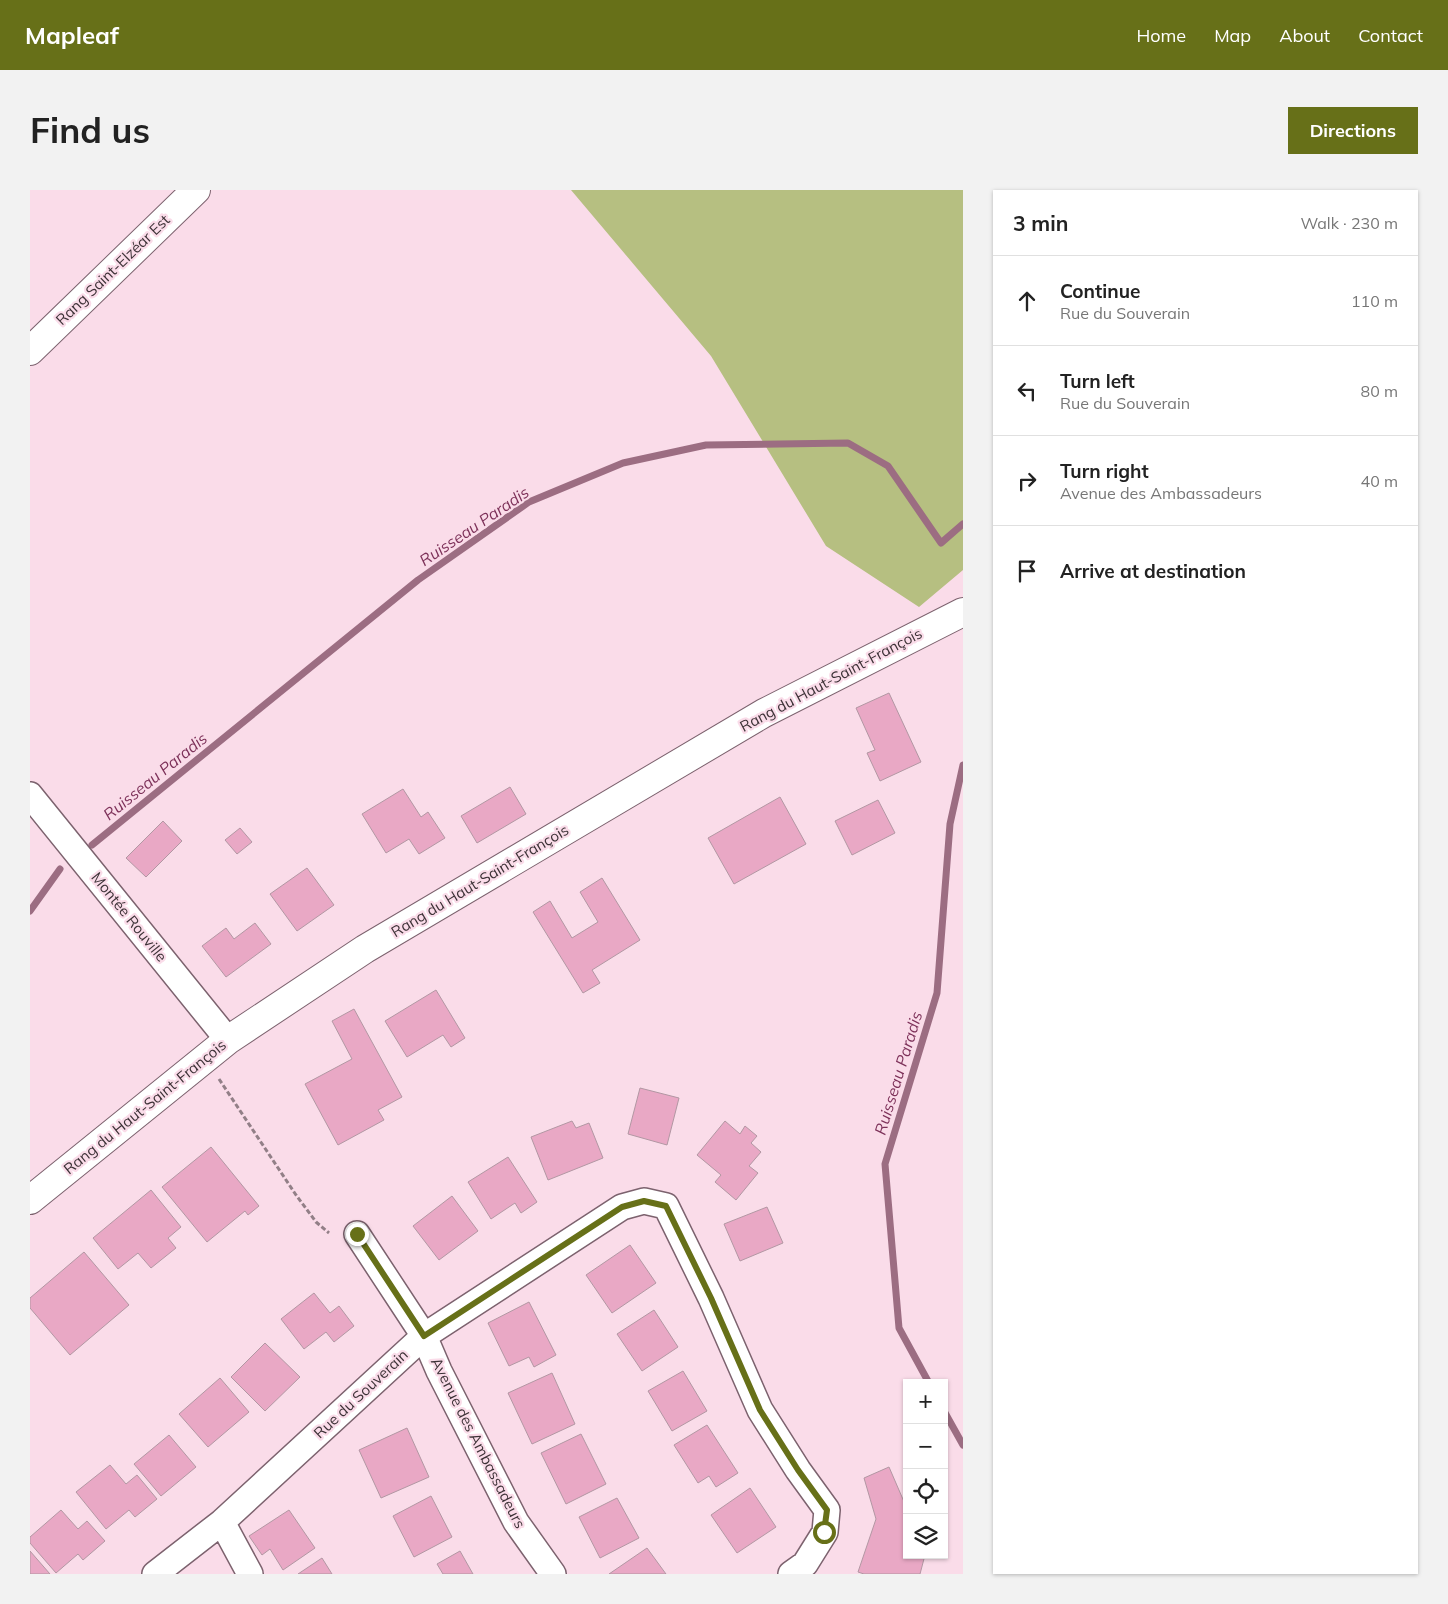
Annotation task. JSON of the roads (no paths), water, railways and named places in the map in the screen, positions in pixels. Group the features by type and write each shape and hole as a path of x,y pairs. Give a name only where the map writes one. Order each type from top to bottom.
{"street":[{"name":"Rang Saint-Elzéar Est","path":"30,351 196,190"},
{"name":"Rang du Haut-Saint-François","path":"30,1200 228,1040 365,949 764,712 963,612"},
{"name":"Montée Rouville","path":"30,795 228,1040"},
{"name":"Rue du Souverain","path":"155,1574 222,1522 424,1336 622,1207 644,1201 666,1206 711,1298 760,1410 798,1470 827,1510 824,1532 805,1564 791,1574"},
{"name":"Avenue des Ambassadeurs","path":"357,1234 424,1336 439,1370 516,1522 553,1574"},
{"path":"222,1522 250,1574"}],"waterway":[{"name":"Ruisseau Paradis","path":"92,845 418,580 529,502 623,463 706,445 848,443 888,466 941,543 963,524"},
{"name":"Ruisseau Paradis","path":"927,1379 899,1328 885,1164 937,993 950,824 963,765"},
{"name":"Ruisseau Paradis","path":"30,911 60,869"},
{"name":"Ruisseau Paradis","path":"948,1418 963,1445"}]}
